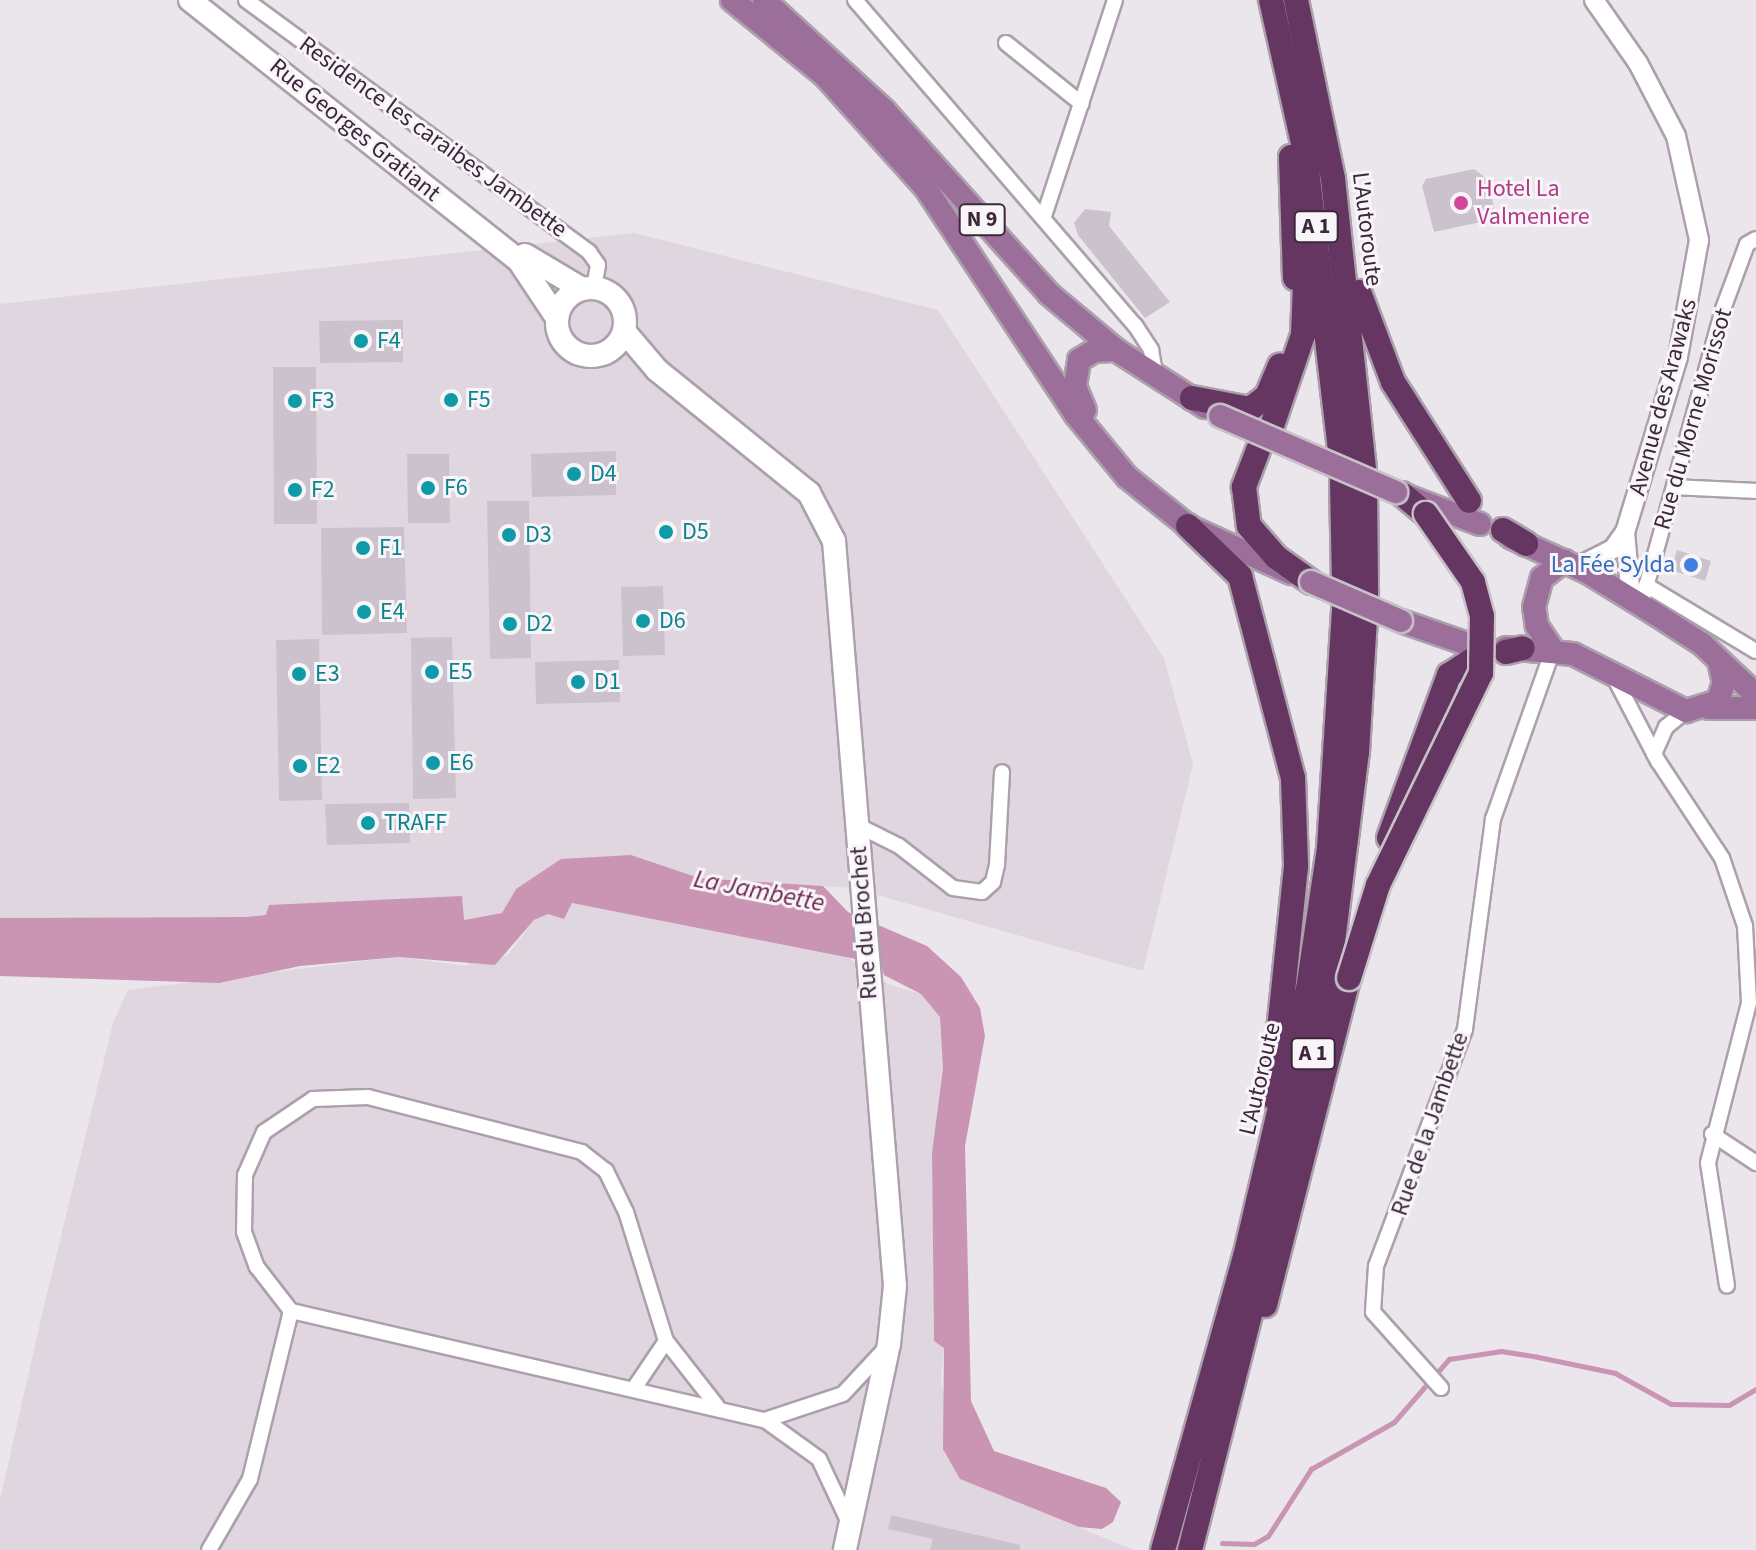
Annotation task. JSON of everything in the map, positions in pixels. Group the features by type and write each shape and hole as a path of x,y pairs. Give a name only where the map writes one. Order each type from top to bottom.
{"highway":[{"path":"1270,0 1306,253 1307,310 1296,365 1273,423"},
{"name":"L'Autoroute","path":"1270,0 1305,152 1353,474"},
{"name":"L'Autoroute","path":"1190,1550 1302,1110 1329,973 1357,752 1353,474 1333,179 1296,0"},
{"path":"1192,398 1222,411 1256,407 1276,381 1295,278 1291,157"},
{"path":"1333,179 1372,338 1469,501"},
{"path":"1258,450 1244,487 1249,526 1276,557 1311,582"},
{"path":"1349,978 1378,885 1481,673 1482,616 1473,582 1426,514 1399,493"},
{"path":"1188,526 1240,576 1294,789 1296,866 1271,1109 1245,1257"},
{"name":"L'Autoroute","path":"1163,1550 1245,1257 1308,989 1329,849 1354,601"},
{"path":"1208,1483 1271,1288 1333,1046 1369,886 1449,675 1476,653"}],"main road":[{"name":"Rue Georges Gratiant","path":"190,0 521,257"},
{"name":"Rue Georges Gratiant","path":"200,0 521,257"},
{"name":"N 9","path":"732,0 824,75 925,187 1109,457 1188,526 1311,582"},
{"name":"N 9","path":"764,0 837,62 1049,294 1116,350 1192,398"},
{"path":"521,257 619,303 624,331 602,355 572,351 560,337 557,318 521,257"},
{"path":"557,318 565,299 588,288"},
{"name":"Rue du Brochet","path":"624,331 657,370 792,477 831,525 857,825 865,960 895,1286 889,1344 845,1550"},
{"path":"1109,457 1074,378 1086,353 1116,350"},
{"name":"Rue du Brochet","path":"602,355 657,370"},
{"path":"1222,411 1299,450 1504,534 1640,596 1756,695"},
{"path":"1553,650 1537,626 1536,592 1549,569 1571,564"},
{"path":"1311,582 1476,653"},
{"path":"1512,649 1553,650 1613,674 1686,711 1756,708"},
{"path":"1709,708 1722,694 1719,662"}],"street":[{"name":"Residence les caraibes Jambette","path":"246,0 589,252 598,265 588,288"},
{"path":"855,0 1135,325 1151,350 1156,378"},
{"path":"1044,216 1115,0"},
{"name":"Avenue des Arawaks","path":"1594,0 1658,97 1688,172 1699,240 1678,357 1625,532 1640,596"},
{"path":"1006,43 1082,104"},
{"name":"Rue du Morne Morissot","path":"1640,596 1674,487 1706,366 1747,244 1756,239"},
{"path":"1678,357 1706,366"},
{"path":"1674,487 1756,491"},
{"path":"1571,564 1613,549 1625,532"},
{"path":"1640,596 1756,651"},
{"name":"Rue de la Jambette","path":"1441,1388 1373,1312 1376,1266 1465,1029 1493,819 1553,650"},
{"path":"1613,674 1654,754 1722,858 1745,926 1749,1003 1712,1134 1709,1194 1727,1286"},
{"path":"1654,754 1666,727 1686,711"},
{"path":"857,825 899,846 953,888 982,892 993,882 997,865 1002,772"},
{"path":"717,1406 666,1341 626,1212 606,1171 551,1139 368,1097 313,1099 275,1120 245,1175 244,1232 257,1267 291,1311 635,1387 765,1420 819,1459 850,1525"},
{"path":"1712,1134 1756,1163"},
{"path":"209,1550 250,1479 291,1311"},
{"path":"635,1387 666,1341"},
{"path":"765,1420 843,1394 889,1344"}],"shaded area":[{"path":"634,233 938,310 1164,658 1193,764 1143,971 853,888 699,878 631,855 516,889 502,913 463,920 462,896 247,917 0,918 0,304"},
{"path":"572,903 843,954 888,984 921,994 940,1016 943,1068 932,1153 934,1341 944,1347 941,1379 960,1479 1134,1550 0,1550 0,1500 43,1310 113,1023 128,990 398,957 468,966 471,959 507,956 534,920"}],"water":[{"path":"631,855 699,878 823,886 848,912 927,946 961,977 980,1008 985,1036 965,1146 971,1401 994,1451 1106,1488 1121,1502 1113,1522 1102,1529 1079,1527 960,1479 943,1449 944,1348 934,1341 932,1153 943,1068 940,1017 921,994 884,975 881,964 572,903 564,919 548,914 534,920 495,965 398,957 300,966 219,983 0,976 0,918 247,917 266,915 269,905 462,896 464,920 502,913 516,889 561,859"}],"building":[{"name":"Hotel La Valmeniere","path":"1474,169 1490,181 1495,219 1434,232 1422,186 1426,179"},
{"path":"1085,209 1111,212 1109,226 1170,302 1145,318 1078,235 1074,223"},
{"name":"F4","path":"403,320 403,362 320,363 319,321"},
{"path":"273,367 316,367 317,524 274,524"},
{"name":"D4","path":"616,451 616,495 532,497 531,454"},
{"name":"F6","path":"407,454 449,454 450,523 408,523"},
{"path":"487,501 529,501 531,658 490,659"},
{"path":"404,527 407,633 322,635 321,528"},
{"name":"La Fée Sylda","path":"1677,550 1711,561 1705,581 1671,570"},
{"name":"D6","path":"663,586 665,655 623,656 621,587"},
{"path":"452,637 456,798 413,799 411,638"},
{"path":"319,639 322,800 279,801 276,640"},
{"name":"D1","path":"619,660 620,702 536,704 535,662"},
{"name":"TRAFF","path":"409,803 410,843 327,845 325,804"},
{"path":"891,1515 1020,1545 1020,1550 930,1550 933,1539 888,1529"}],"waterway":[{"name":"La Jambette","path":"1222,1543 1254,1544 1268,1536 1311,1469 1394,1422 1449,1359 1501,1351 1538,1357 1615,1373 1671,1404 1729,1405 1756,1389"}],"place":[{"name":"Hotel La Valmeniere","path":"1461,203"},
{"name":"F4","path":"361,341"},
{"name":"F5","path":"451,400"},
{"name":"F3","path":"295,401"},
{"name":"D4","path":"574,474"},
{"name":"F6","path":"428,488"},
{"name":"F2","path":"295,490"},
{"name":"D5","path":"666,532"},
{"name":"D3","path":"509,535"},
{"name":"F1","path":"363,548"},
{"name":"La Fée Sylda","path":"1691,565"},
{"name":"E4","path":"364,612"},
{"name":"D6","path":"643,621"},
{"name":"D2","path":"510,624"},
{"name":"E5","path":"432,672"},
{"name":"E3","path":"299,674"},
{"name":"D1","path":"578,682"},
{"name":"E6","path":"433,763"},
{"name":"E2","path":"300,766"},
{"name":"TRAFF","path":"368,823"}]}
